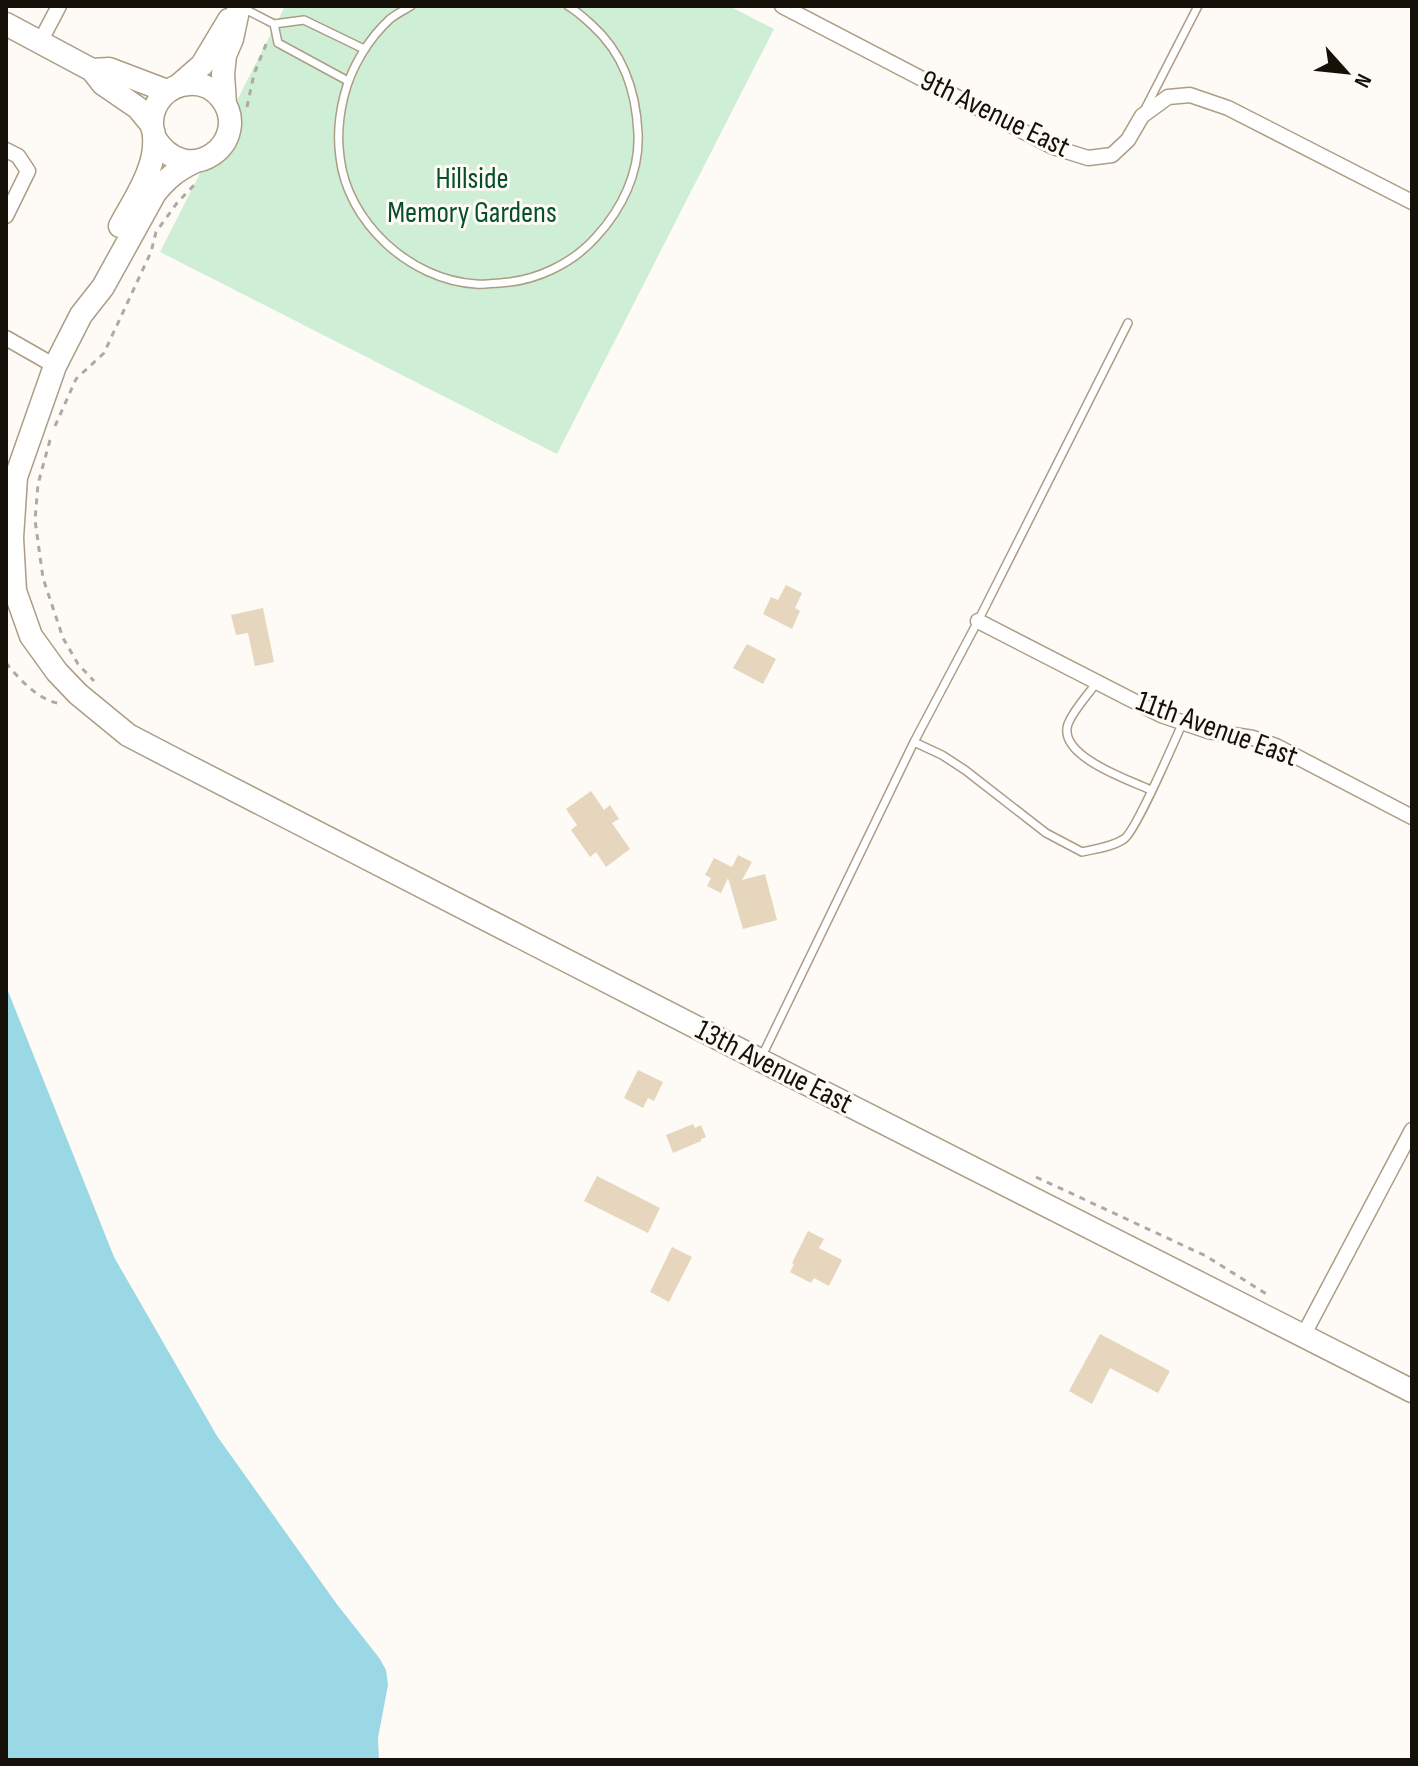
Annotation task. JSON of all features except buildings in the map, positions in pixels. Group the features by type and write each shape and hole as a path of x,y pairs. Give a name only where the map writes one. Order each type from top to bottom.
{"main road":[{"path":"81,315 89,284 147,175 152,159 153,112 158,101 202,65 239,6"},
{"path":"225,104 225,55 239,6"},
{"path":"6,24 92,70 103,84 138,108 161,148 170,156 200,169"},
{"path":"92,70 109,69 173,88 192,83 206,86 217,93 230,117 229,130 225,142 200,169"},
{"path":"81,315 103,287 165,179 177,170 200,169"},
{"name":"13th Avenue East","path":"81,315 41,401 10,500 15,591 31,636 57,672 93,693 128,735 1412,1391"}],"street":[{"path":"40,42 59,6"},
{"name":"9th Avenue East","path":"782,6 1053,147 1088,158 1112,155 1128,140 1142,116 1168,97 1190,95 1228,108 1412,202"},
{"path":"6,150 18,156 28,171 6,216"},
{"path":"6,338 55,366"},
{"name":"11th Avenue East","path":"978,621 1161,715 1208,731 1253,738 1276,746 1412,817"},
{"path":"1303,1336 1412,1130"}],"lane":[{"path":"239,6 274,24 304,20 364,49"},
{"path":"411,6 390,20 364,49 348,81 339,119 340,159 351,197 372,230 401,257 436,276 475,284 514,282 552,271 586,249 612,220 630,185 639,146 637,106 625,69 603,35 568,6"},
{"path":"1142,116 1198,6"},
{"path":"274,24 278,43 348,81"},
{"path":"760,1060 914,742 1128,323"},
{"path":"1097,682 1068,724 1067,737 1072,746 1103,768 1151,790"},
{"path":"914,742 965,770 1046,833 1082,852 1126,838 1183,722"}],"path":[{"path":"246,115 254,74 274,24"},
{"path":"6,663 33,691 58,704 93,693 63,638 43,578 35,520 38,484 52,432 76,379 104,353 147,261 156,232 195,184 200,169"},
{"path":"1033,1176 1206,1256 1271,1298"}],"green space":[{"name":"Hillside Memory Gardens","path":"285,6 729,6 774,29 557,454 160,252"}],"water":[{"path":"6,986 114,1257 217,1436 386,1670 388,1685 378,1738 379,1760 6,1760"}]}
